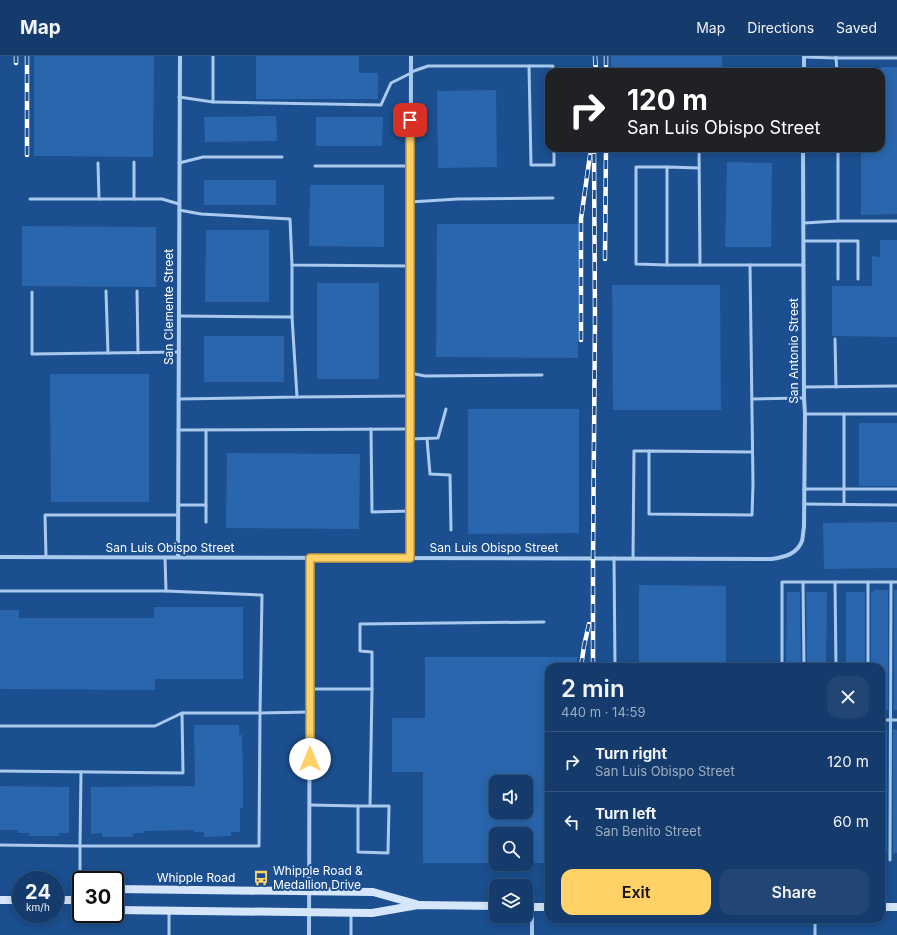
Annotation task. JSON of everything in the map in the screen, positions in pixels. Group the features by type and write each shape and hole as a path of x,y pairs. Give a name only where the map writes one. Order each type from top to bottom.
{"main road":[{"name":"Whipple Road","path":"124,889 310,890 373,892 418,905"},
{"path":"0,900 12,900"},
{"name":"Whipple Road","path":"124,910 372,913 418,905 489,906"},
{"path":"533,907 545,907"},
{"path":"885,907 897,907"}],"street":[{"name":"San Clemente Street","path":"178,558 180,56"},
{"path":"410,558 411,56"},
{"path":"804,57 804,68"},
{"name":"San Antonio Street","path":"794,552 802,541 804,527 804,152"},
{"name":"San Luis Obispo Street","path":"0,558 772,559 784,557 794,552"},
{"path":"309,935 310,558"},
{"path":"531,923 532,935"}],"lane":[{"path":"213,56 213,102"},
{"path":"804,57 897,58"},
{"path":"836,57 837,68"},
{"path":"179,97 213,102 381,105 391,83 411,72 428,66 553,66 553,68"},
{"path":"529,66 531,165 554,165 554,152"},
{"path":"699,152 700,265"},
{"path":"838,152 838,221"},
{"path":"179,163 203,157 282,157"},
{"path":"134,162 134,199"},
{"path":"98,163 99,199"},
{"path":"314,166 410,166"},
{"path":"699,168 636,167 636,264 804,265"},
{"path":"667,167 667,264"},
{"path":"410,202 458,199 553,198"},
{"path":"30,199 162,199 179,204"},
{"path":"179,210 201,214 290,219 292,317 297,397"},
{"path":"804,223 838,221 897,221"},
{"path":"804,241 858,242 858,279"},
{"path":"838,241 838,279"},
{"path":"292,265 410,266"},
{"path":"649,451 649,514 752,515 750,265"},
{"path":"106,291 108,353"},
{"path":"32,292 32,354 179,352"},
{"path":"137,292 138,353"},
{"path":"179,316 292,317"},
{"path":"836,339 836,387"},
{"path":"410,373 425,376 542,375"},
{"path":"804,387 897,386"},
{"path":"179,399 410,396"},
{"path":"752,399 804,398"},
{"path":"410,439 438,438 446,409"},
{"path":"805,414 897,414"},
{"path":"844,414 844,504"},
{"path":"371,429 372,512 410,511"},
{"path":"178,430 410,429"},
{"path":"206,430 206,522"},
{"path":"427,439 430,474 450,475 451,530"},
{"path":"633,558 634,451 752,452"},
{"path":"804,489 897,489"},
{"path":"804,504 897,505"},
{"path":"178,505 206,505"},
{"path":"46,558 45,515 178,515"},
{"path":"165,558 166,591"},
{"path":"614,558 615,663"},
{"path":"782,663 782,582 897,582"},
{"path":"803,582 804,663"},
{"path":"835,582 836,663"},
{"path":"868,582 868,663"},
{"path":"890,860 891,582"},
{"path":"0,591 166,591 262,595 259,846 0,845"},
{"path":"370,806 372,652 360,651 360,624 544,622"},
{"path":"310,689 372,689"},
{"path":"0,726 155,726 182,713 310,712"},
{"path":"0,771 184,773 182,713"},
{"path":"885,720 897,720"},
{"path":"80,871 81,772"},
{"path":"310,805 388,806 388,854 358,852 358,806"},
{"path":"169,912 169,935"},
{"path":"351,913 351,935"},
{"path":"815,923 815,935"}],"building":[{"path":"34,56 154,56 153,157 34,156"},
{"path":"256,56 359,56 359,73 378,73 378,99 256,99"},
{"path":"611,56 722,56 722,68 611,68"},
{"path":"897,67 897,214 861,215 861,152 885,152 885,68 881,68"},
{"path":"496,90 497,167 438,168 437,91"},
{"path":"276,116 277,141 205,142 204,117"},
{"path":"316,117 383,117 382,146 316,146"},
{"path":"727,162 772,163 771,247 725,247"},
{"path":"204,180 276,180 276,205 204,205"},
{"path":"310,185 384,185 384,247 309,246"},
{"path":"437,224 579,224 578,358 436,357"},
{"path":"22,226 156,227 156,287 22,286"},
{"path":"206,230 269,230 269,302 205,302"},
{"path":"880,240 897,240 897,337 832,336 832,286 872,286 872,256 880,257"},
{"path":"317,283 379,283 379,379 317,379"},
{"path":"612,285 720,285 721,410 613,410"},
{"path":"204,336 284,336 284,382 204,382"},
{"path":"50,374 149,374 149,502 51,502"},
{"path":"468,409 579,409 579,533 468,534"},
{"path":"859,423 897,423 897,486 859,486"},
{"path":"227,453 360,454 359,529 226,528"},
{"path":"897,522 897,568 824,569 823,523"},
{"path":"639,585 726,586 726,663 639,663"},
{"path":"873,590 888,590 888,710 885,710 885,663 871,663 871,592 873,592"},
{"path":"894,590 897,590 897,710 894,710"},
{"path":"787,592 800,592 801,663 786,663"},
{"path":"806,592 827,592 826,663 807,663"},
{"path":"846,592 865,592 865,663 846,663"},
{"path":"154,607 243,607 243,679 155,679 155,690 0,689 0,610 19,610 19,618 154,618"},
{"path":"425,657 577,657 577,663 545,663 545,863 533,863 533,827 489,827 489,863 423,863 423,772 392,772 392,718 425,718"},
{"path":"194,725 239,725 239,735 242,735 243,776 243,808 240,808 240,832 231,832 231,836 204,837 204,832 194,832 194,830 143,831 143,833 133,833 133,837 102,837 102,833 91,834 91,787 195,786"},
{"path":"885,729 887,729 887,852 885,852"},
{"path":"893,729 897,730 897,853 893,853"},
{"path":"0,786 69,787 69,833 59,833 59,836 29,836 29,833 18,833 18,830 0,830"}],"railway":[{"path":"16,56 16,63"},
{"path":"27,56 27,155"},
{"path":"595,56 596,68"},
{"path":"606,56 606,66"},
{"path":"593,663 595,321 594,152"},
{"path":"605,259 606,152"},
{"path":"581,340 581,219 590,155"},
{"path":"582,663 589,624"}],"place":[{"name":"Whipple Road & Medallion Drive","path":"261,878"}],"route":[{"path":"310,759 310,558 410,558 410,120"}]}
